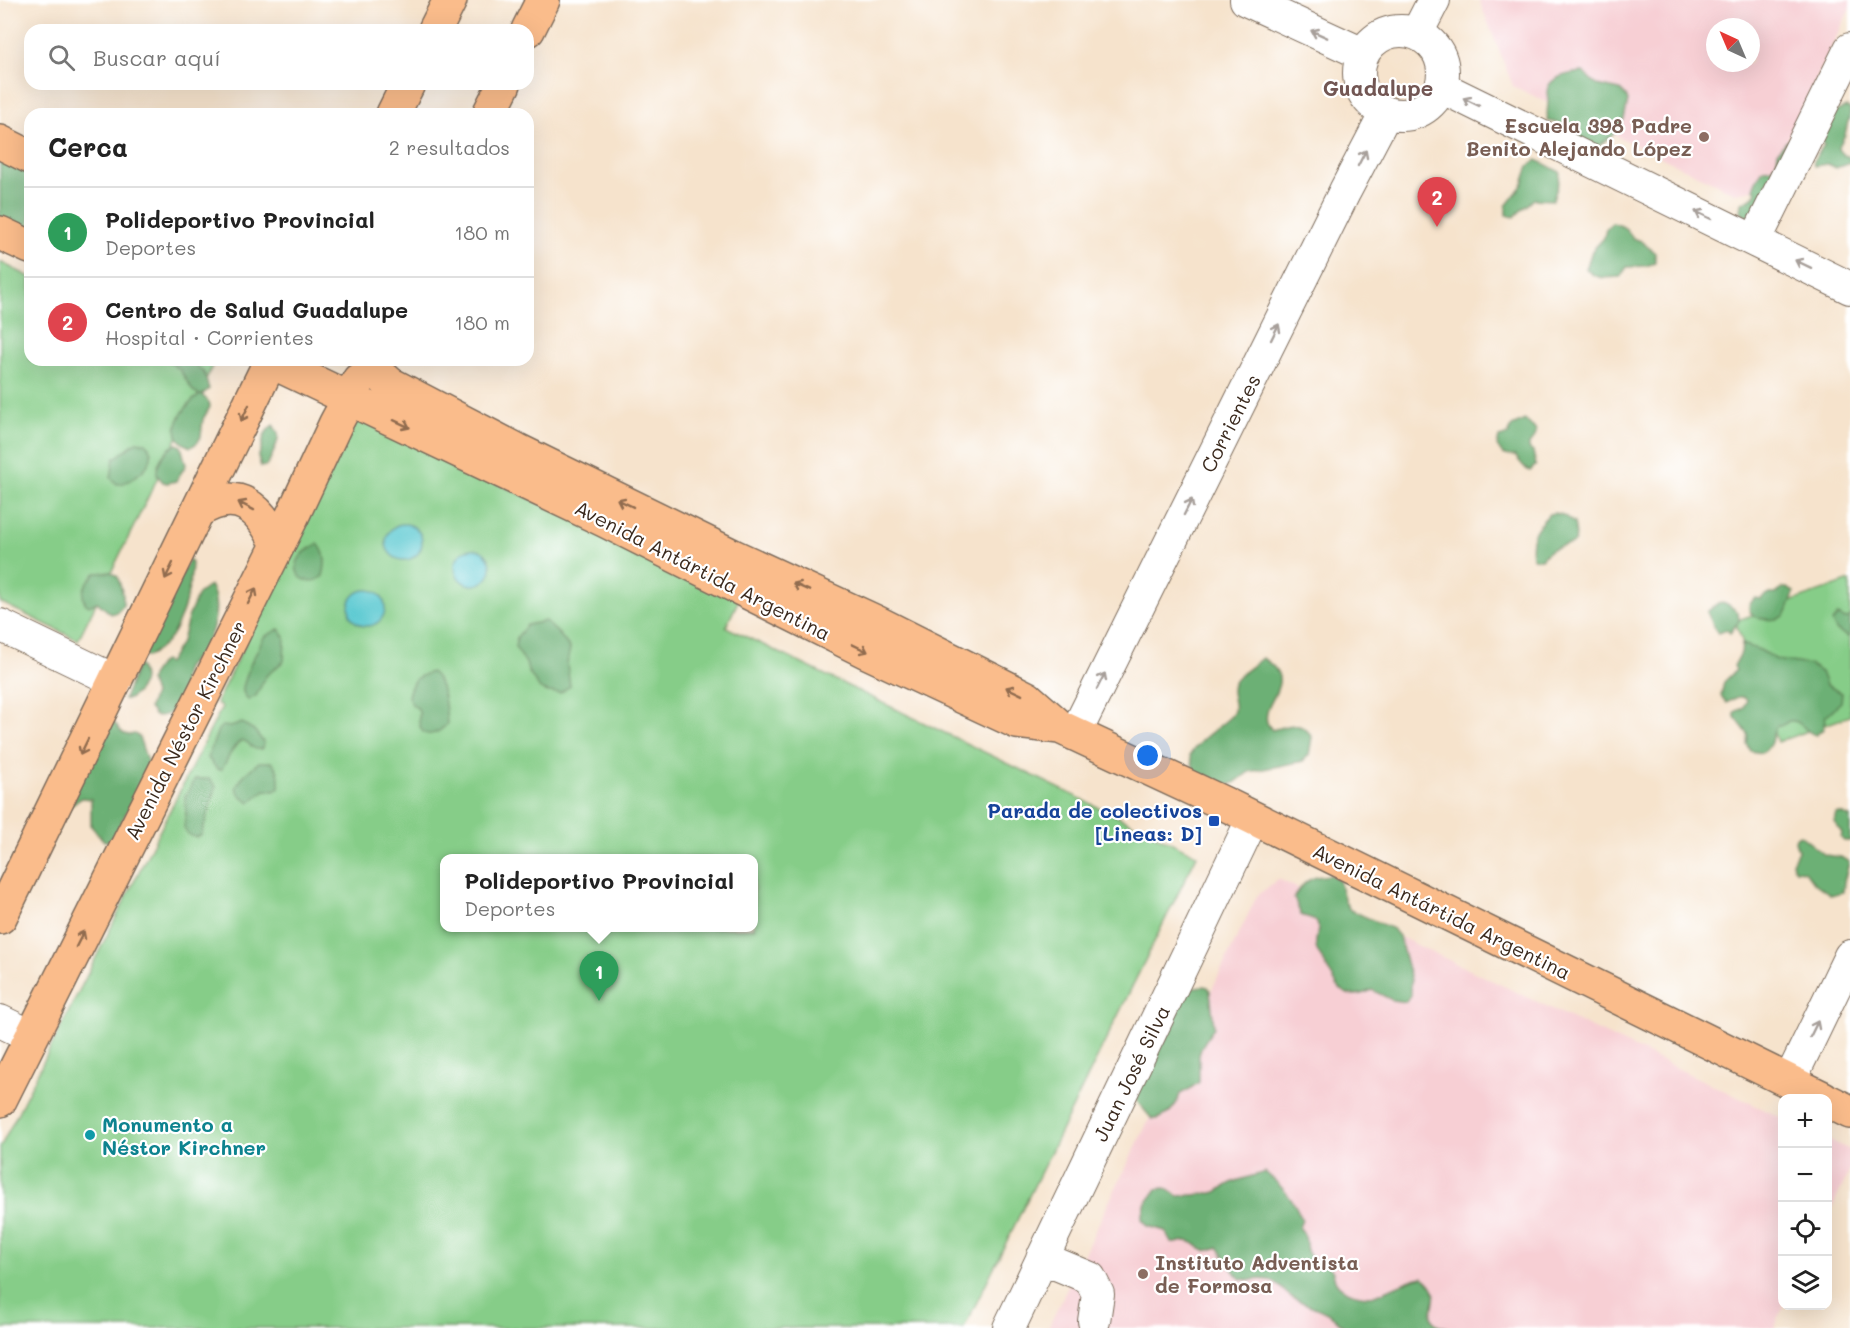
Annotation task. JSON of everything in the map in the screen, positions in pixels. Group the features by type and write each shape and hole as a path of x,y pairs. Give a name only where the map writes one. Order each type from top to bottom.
{"main road":[{"path":"438,24 450,0"},
{"path":"531,24 543,0"},
{"path":"396,108 405,90"},
{"path":"492,108 501,90"},
{"path":"0,142 24,154"},
{"path":"0,233 24,245"},
{"path":"0,917 267,366"},
{"name":"Avenida Antártida Argentina","path":"279,366 343,411 604,520 865,651 1017,722 1067,730"},
{"name":"Avenida Néstor Kirchner","path":"0,1100 366,366"},
{"name":"Avenida Antártida Argentina","path":"373,366 390,384 517,450 733,556 876,622 1028,698 1067,730 1253,818 1814,1094"},
{"path":"198,511 220,500 248,505 265,521 278,545"},
{"path":"1832,1103 1850,1112"}],"street":[{"path":"1246,0 1363,54"},
{"path":"1417,33 1434,0"},
{"path":"1396,30 1417,33 1431,42 1440,56 1444,71 1441,87 1432,102 1419,112 1402,116 1386,113 1371,103 1361,89 1359,71 1363,54 1377,38 1396,30"},
{"path":"1755,241 1850,49"},
{"path":"1441,87 1850,288"},
{"name":"Corrientes","path":"1067,730 1386,113"},
{"path":"0,625 116,681"},
{"name":"Juan José Silva","path":"1009,1328 1253,818"},
{"path":"1789,1082 1850,956"},
{"path":"0,1021 32,1036"},
{"path":"1042,1258 1090,1278 1098,1294 1094,1321"}],"shaded area":[{"name":"Escuela 398 Padre Benito Alejando López","path":"1479,0 1850,0 1850,8 1765,188 1735,193 1513,86"},
{"path":"1278,879 1778,1116 1778,1310 1782,1310 1774,1328 1048,1328 1257,896"},
{"path":"1832,1142 1850,1150 1850,1170 1832,1208"}],"green space":[{"path":"1583,72 1597,85 1620,90 1628,101 1624,119 1614,134 1594,149 1570,133 1565,125 1548,121 1547,118 1547,92 1551,82 1561,76"},
{"path":"1846,107 1850,109 1850,119 1838,148 1844,155 1850,157 1850,163 1836,168 1828,164 1814,166 1813,161 1824,145 1818,131 1828,115"},
{"path":"1787,141 1791,141 1756,216 1743,215 1742,203 1755,196 1754,185 1763,169 1772,168 1777,160 1778,151"},
{"path":"0,146 24,152 24,237 0,224"},
{"path":"1536,160 1560,172 1553,200 1534,199 1514,217 1506,215 1506,206 1523,184 1529,166"},
{"path":"1612,223 1624,228 1633,238 1641,241 1655,253 1655,263 1627,267 1620,277 1602,277 1590,273 1586,269 1592,251 1604,238 1606,229"},
{"path":"0,262 24,274 24,366 213,366 78,640 0,602"},
{"path":"175,366 197,366 204,373 209,389 202,395 209,402 210,407 203,419 201,436 198,442 191,447 182,443 176,429 182,413 200,395 193,391 180,370"},
{"path":"356,417 740,597 726,627 1197,855 964,1328 0,1328 0,1148 222,707 216,703"},
{"path":"1525,420 1536,431 1535,437 1529,444 1529,449 1533,452 1536,465 1530,471 1515,456 1504,454 1497,446 1499,437 1508,435 1512,426"},
{"path":"273,425 278,433 278,441 268,463 261,467 258,457 265,433"},
{"path":"136,442 146,443 151,453 150,461 137,475 126,482 117,484 111,478 114,459"},
{"path":"177,444 181,446 186,465 176,481 163,482 157,475 158,465 166,453"},
{"path":"1549,514 1563,515 1574,523 1576,538 1572,544 1552,549 1541,559 1536,559 1532,557 1532,538 1540,524"},
{"path":"318,544 325,559 323,576 308,581 298,574 299,559"},
{"path":"189,559 192,563 190,582 178,622 165,644 147,657 143,655"},
{"path":"111,572 118,577 123,595 123,606 111,614 97,602 89,606 86,604 83,591 96,573"},
{"path":"1850,581 1850,716 1777,742 1735,621"},
{"path":"210,585 215,602 212,630 204,648 185,671 183,696 169,714 155,716 149,708 154,694 150,681 151,676 160,663 164,661 168,663 182,641 198,594"},
{"path":"1782,588 1794,592 1785,615 1780,618 1766,619 1753,615 1750,605 1755,598 1760,599 1767,594 1776,594"},
{"path":"1718,603 1727,604 1738,612 1739,621 1730,633 1727,630 1718,633 1707,612"},
{"path":"1838,615 1845,619 1850,617 1850,638 1836,630 1832,622"},
{"path":"545,621 570,648 567,664 570,686 560,693 540,689 515,647 517,637 527,625"},
{"path":"279,629 285,637 284,661 266,676 256,696 248,700 243,687 250,665 264,637"},
{"path":"1742,644 1760,650 1777,660 1810,665 1821,672 1826,685 1842,693 1841,702 1826,716 1823,729 1816,735 1797,722 1789,721 1777,726 1766,750 1761,753 1751,751 1747,744 1748,734 1735,717 1735,712 1743,708 1747,700 1739,697 1727,703 1721,696 1724,682 1736,670 1734,666 1741,653"},
{"path":"1262,658 1273,666 1279,683 1269,706 1267,723 1272,730 1294,725 1304,728 1312,737 1309,755 1303,761 1249,772 1234,783 1216,789 1195,774 1190,755 1203,739 1233,713 1232,687 1234,682"},
{"path":"138,664 143,679 140,688 129,699 124,699"},
{"path":"431,672 442,688 447,724 439,731 426,734 420,727 418,709 408,696 415,680"},
{"path":"110,720 123,733 135,734 139,737 150,770 113,837 109,841 104,841 91,826 91,799 82,798 67,808"},
{"path":"242,723 254,730 264,743 263,748 256,749 242,740 221,770 217,769 208,758 218,730 222,726 231,727"},
{"path":"259,762 271,762 274,765 278,774 279,788 274,791 265,790 250,802 241,796 236,787 244,775"},
{"path":"195,779 210,779 216,787 201,836 193,837 184,828 185,797"},
{"path":"1836,813 1850,817 1850,841 1844,841 1841,838 1842,833 1834,822"},
{"path":"1800,835 1825,855 1841,857 1849,862 1843,892 1831,895 1813,882 1805,871 1796,870 1793,867 1792,862 1798,850 1795,841"},
{"path":"1331,875 1339,880 1345,902 1350,910 1393,929 1399,936 1411,980 1411,994 1406,1002 1392,1000 1372,990 1362,994 1347,994 1334,980 1317,949 1317,923 1314,919 1301,915 1294,898 1308,880"},
{"path":"1208,987 1210,991 1214,1027 1199,1055 1199,1082 1180,1094 1174,1107 1166,1115 1152,1119 1135,1099 1146,1053 1164,1042 1166,1024 1185,988"},
{"path":"1265,1172 1296,1206 1302,1220 1299,1227 1304,1235 1308,1253 1312,1258 1331,1269 1339,1286 1354,1293 1370,1296 1423,1277 1434,1290 1432,1317 1434,1322 1448,1328 1348,1328 1320,1309 1290,1296 1272,1281 1240,1278 1218,1247 1203,1250 1191,1242 1172,1243 1165,1231 1148,1226 1142,1219 1145,1205 1157,1189 1166,1188 1178,1196 1207,1194 1216,1192 1233,1182"}],"water":[{"path":"404,524 417,529 422,542 417,555 404,560 391,555 386,542 391,529"},
{"path":"473,549 486,554 491,567 486,580 473,585 460,580 455,567 460,554"},
{"path":"367,590 380,595 385,608 380,621 367,626 354,621 349,608 354,595"}],"place":[{"name":"Escuela 398 Padre Benito Alejando López","path":"1704,137"},
{"name":"Centro de Salud Guadalupe","path":"1437,227"},
{"name":"Parada de colectivos [Lineas: D]","path":"1214,821"},
{"name":"Polideportivo Provincial","path":"599,1001"},
{"name":"Monumento a Néstor Kirchner","path":"90,1135"},
{"name":"Instituto Adventista de Formosa","path":"1143,1274"}],"district":[{"name":"Guadalupe","path":"1378,87"}]}
